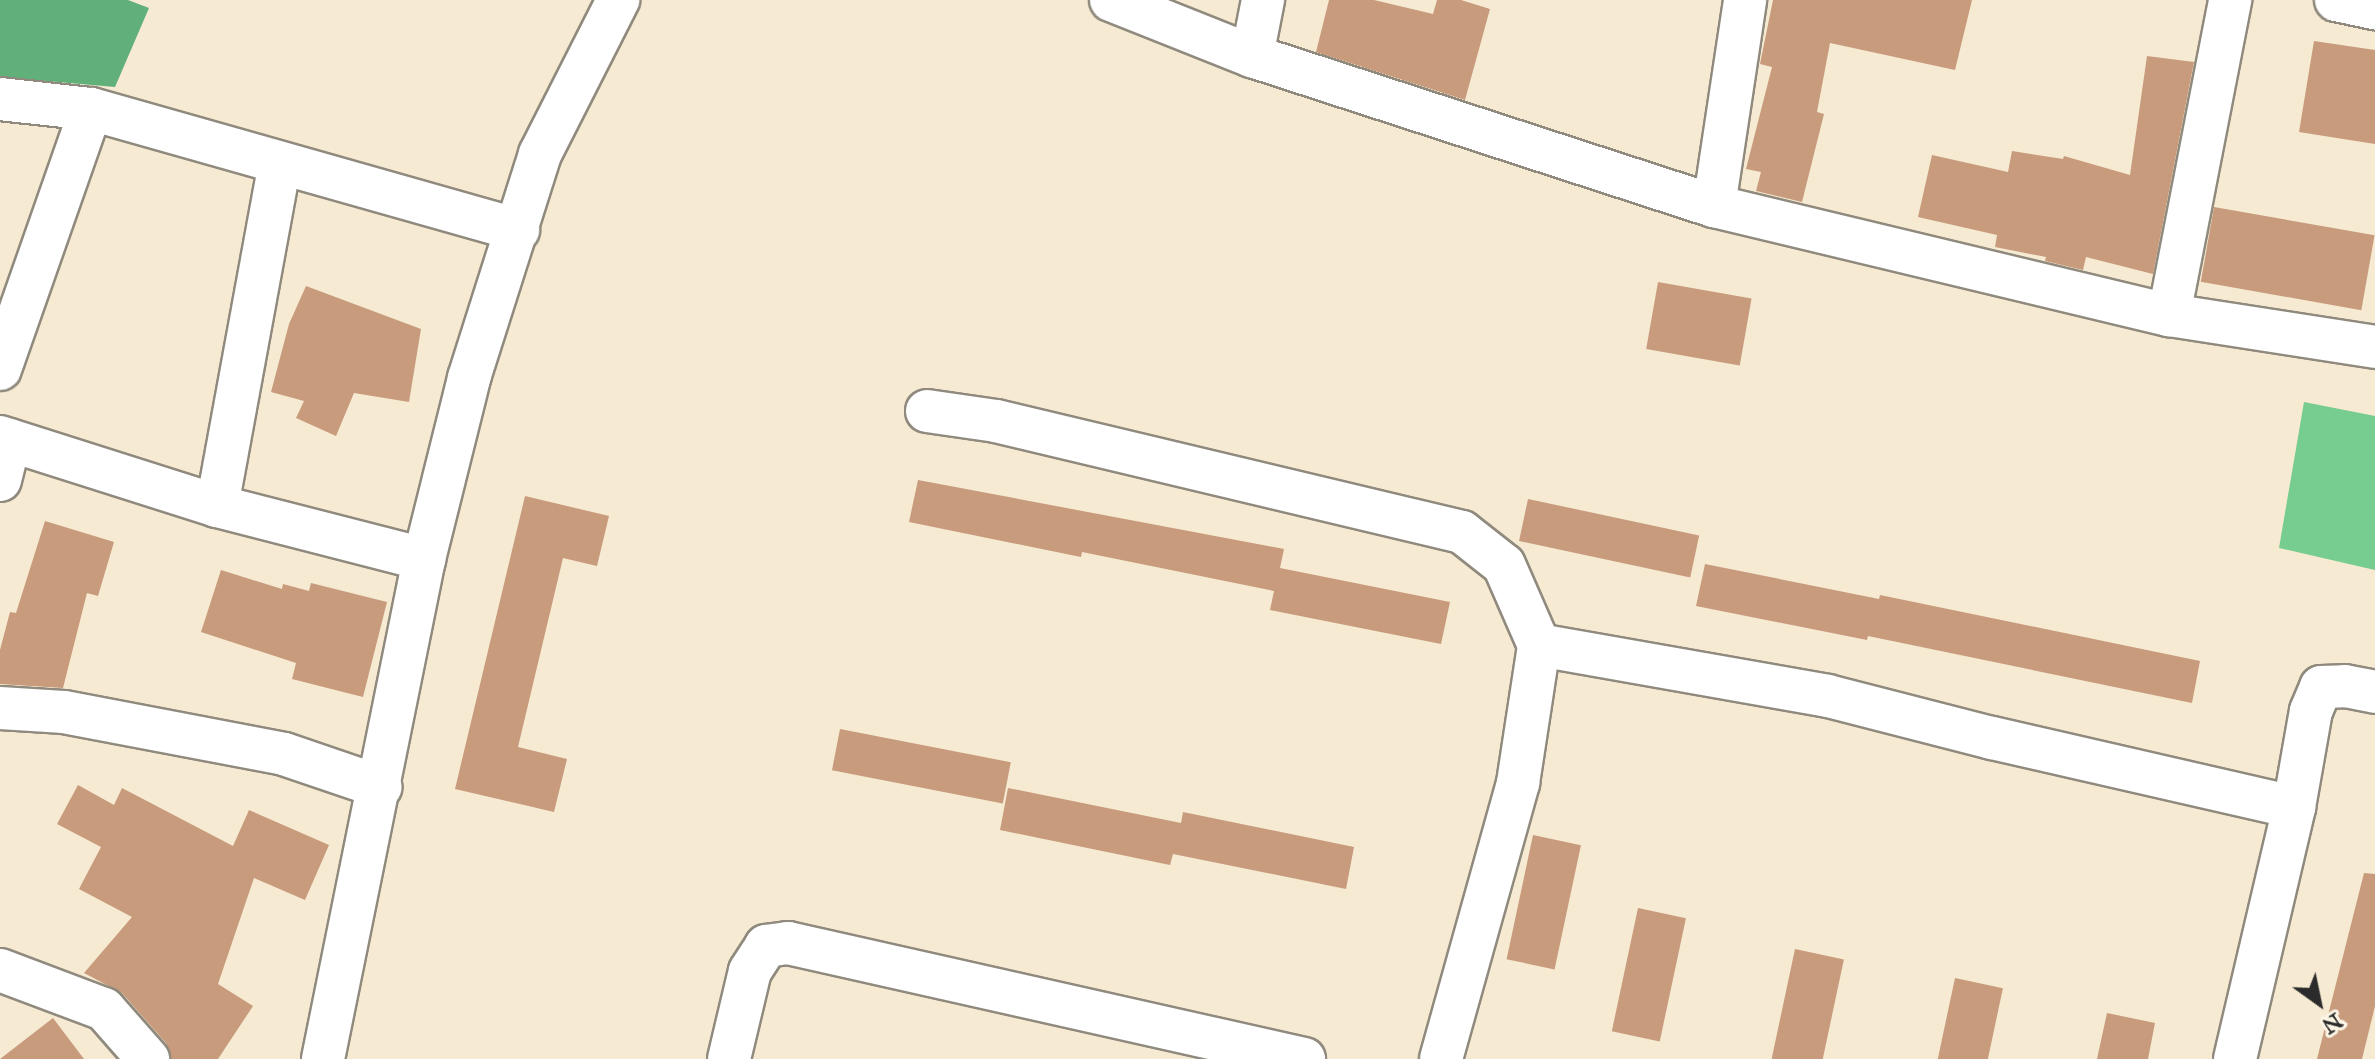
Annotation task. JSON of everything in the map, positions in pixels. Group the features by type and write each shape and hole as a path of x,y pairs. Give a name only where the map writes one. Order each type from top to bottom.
{"street":[{"path":"323,1059 381,787 424,559 469,378 540,154 618,0"},
{"path":"1111,0 1252,56 1714,206 2169,315 2375,347"},
{"path":"1252,56 1263,0"},
{"path":"1714,206 1745,0"},
{"path":"2169,315 2230,0"},
{"path":"2336,0 2375,8"},
{"path":"0,99 91,109 518,230"},
{"path":"0,369 91,109"},
{"path":"217,506 280,164"},
{"path":"927,411 996,421 1462,532 1504,565 1539,645 1518,783 1441,1059"},
{"path":"0,480 5,438 217,506 424,559"},
{"path":"1539,645 1828,696 1992,738 2294,807"},
{"path":"2235,1059 2294,807 2311,711 2321,687 2345,686 2375,692"},
{"path":"0,708 64,712 284,754 381,787"},
{"path":"729,1059 750,971 766,946 788,943 1304,1059"},
{"path":"0,970 104,1009 148,1059"}],"green space":[{"path":"0,0 128,0 149,8 115,87 0,77"},
{"path":"2304,402 2375,416 2375,570 2279,548"}],"building":[{"path":"1329,0 1374,0 1433,14 1437,0 1461,0 1490,9 1465,100 1316,52"},
{"path":"1773,0 1972,0 1955,70 1830,43 1817,112 1824,114 1802,202 1756,191 1761,172 1746,169 1772,67 1760,64"},
{"path":"2314,41 2375,50 2375,144 2299,132"},
{"path":"2147,56 2194,62 2153,274 2086,257 2083,270 2045,261 2046,257 1995,247 1997,235 1918,217 1932,155 2008,172 2012,151 2063,159 2064,156 2130,175"},
{"path":"2214,207 2375,235 2361,310 2201,282"},
{"path":"1658,282 1752,298 1740,365 1646,349"},
{"path":"306,286 421,329 409,402 354,393 336,436 296,418 304,401 271,392 289,324"},
{"path":"918,480 1284,549 1280,568 1450,602 1441,644 1270,610 1274,591 1082,552 1081,557 909,522"},
{"path":"525,496 609,516 597,566 563,558 518,747 567,759 554,812 455,789"},
{"path":"1528,499 1699,535 1690,577 1519,541"},
{"path":"45,521 114,542 98,596 87,593 63,688 0,684 0,650 10,612 16,613"},
{"path":"1705,564 1879,599 1880,595 2200,661 2192,703 1868,636 1867,640 1696,606"},
{"path":"221,570 282,589 283,584 309,591 311,583 387,602 363,697 292,679 296,663 201,632"},
{"path":"840,729 1011,762 1003,803 832,770"},
{"path":"78,785 114,805 122,788 233,846 249,810 329,845 305,900 254,878 218,984 253,1006 218,1059 171,1059 166,1043 122,993 84,973 132,917 79,889 101,847 57,824"},
{"path":"1008,788 1181,823 1183,812 1354,847 1346,889 1173,854 1170,865 1000,830"},
{"path":"1533,835 1581,845 1555,969 1507,959"},
{"path":"2364,873 2375,874 2375,1006 2362,1059 2317,1059"},
{"path":"1638,908 1686,918 1660,1041 1612,1031"},
{"path":"1795,949 1844,959 1823,1059 1772,1059"},
{"path":"1955,978 2003,988 1988,1059 1938,1059"},
{"path":"2107,1013 2155,1023 2148,1059 2097,1059"},
{"path":"53,1018 84,1059 0,1059"}]}
